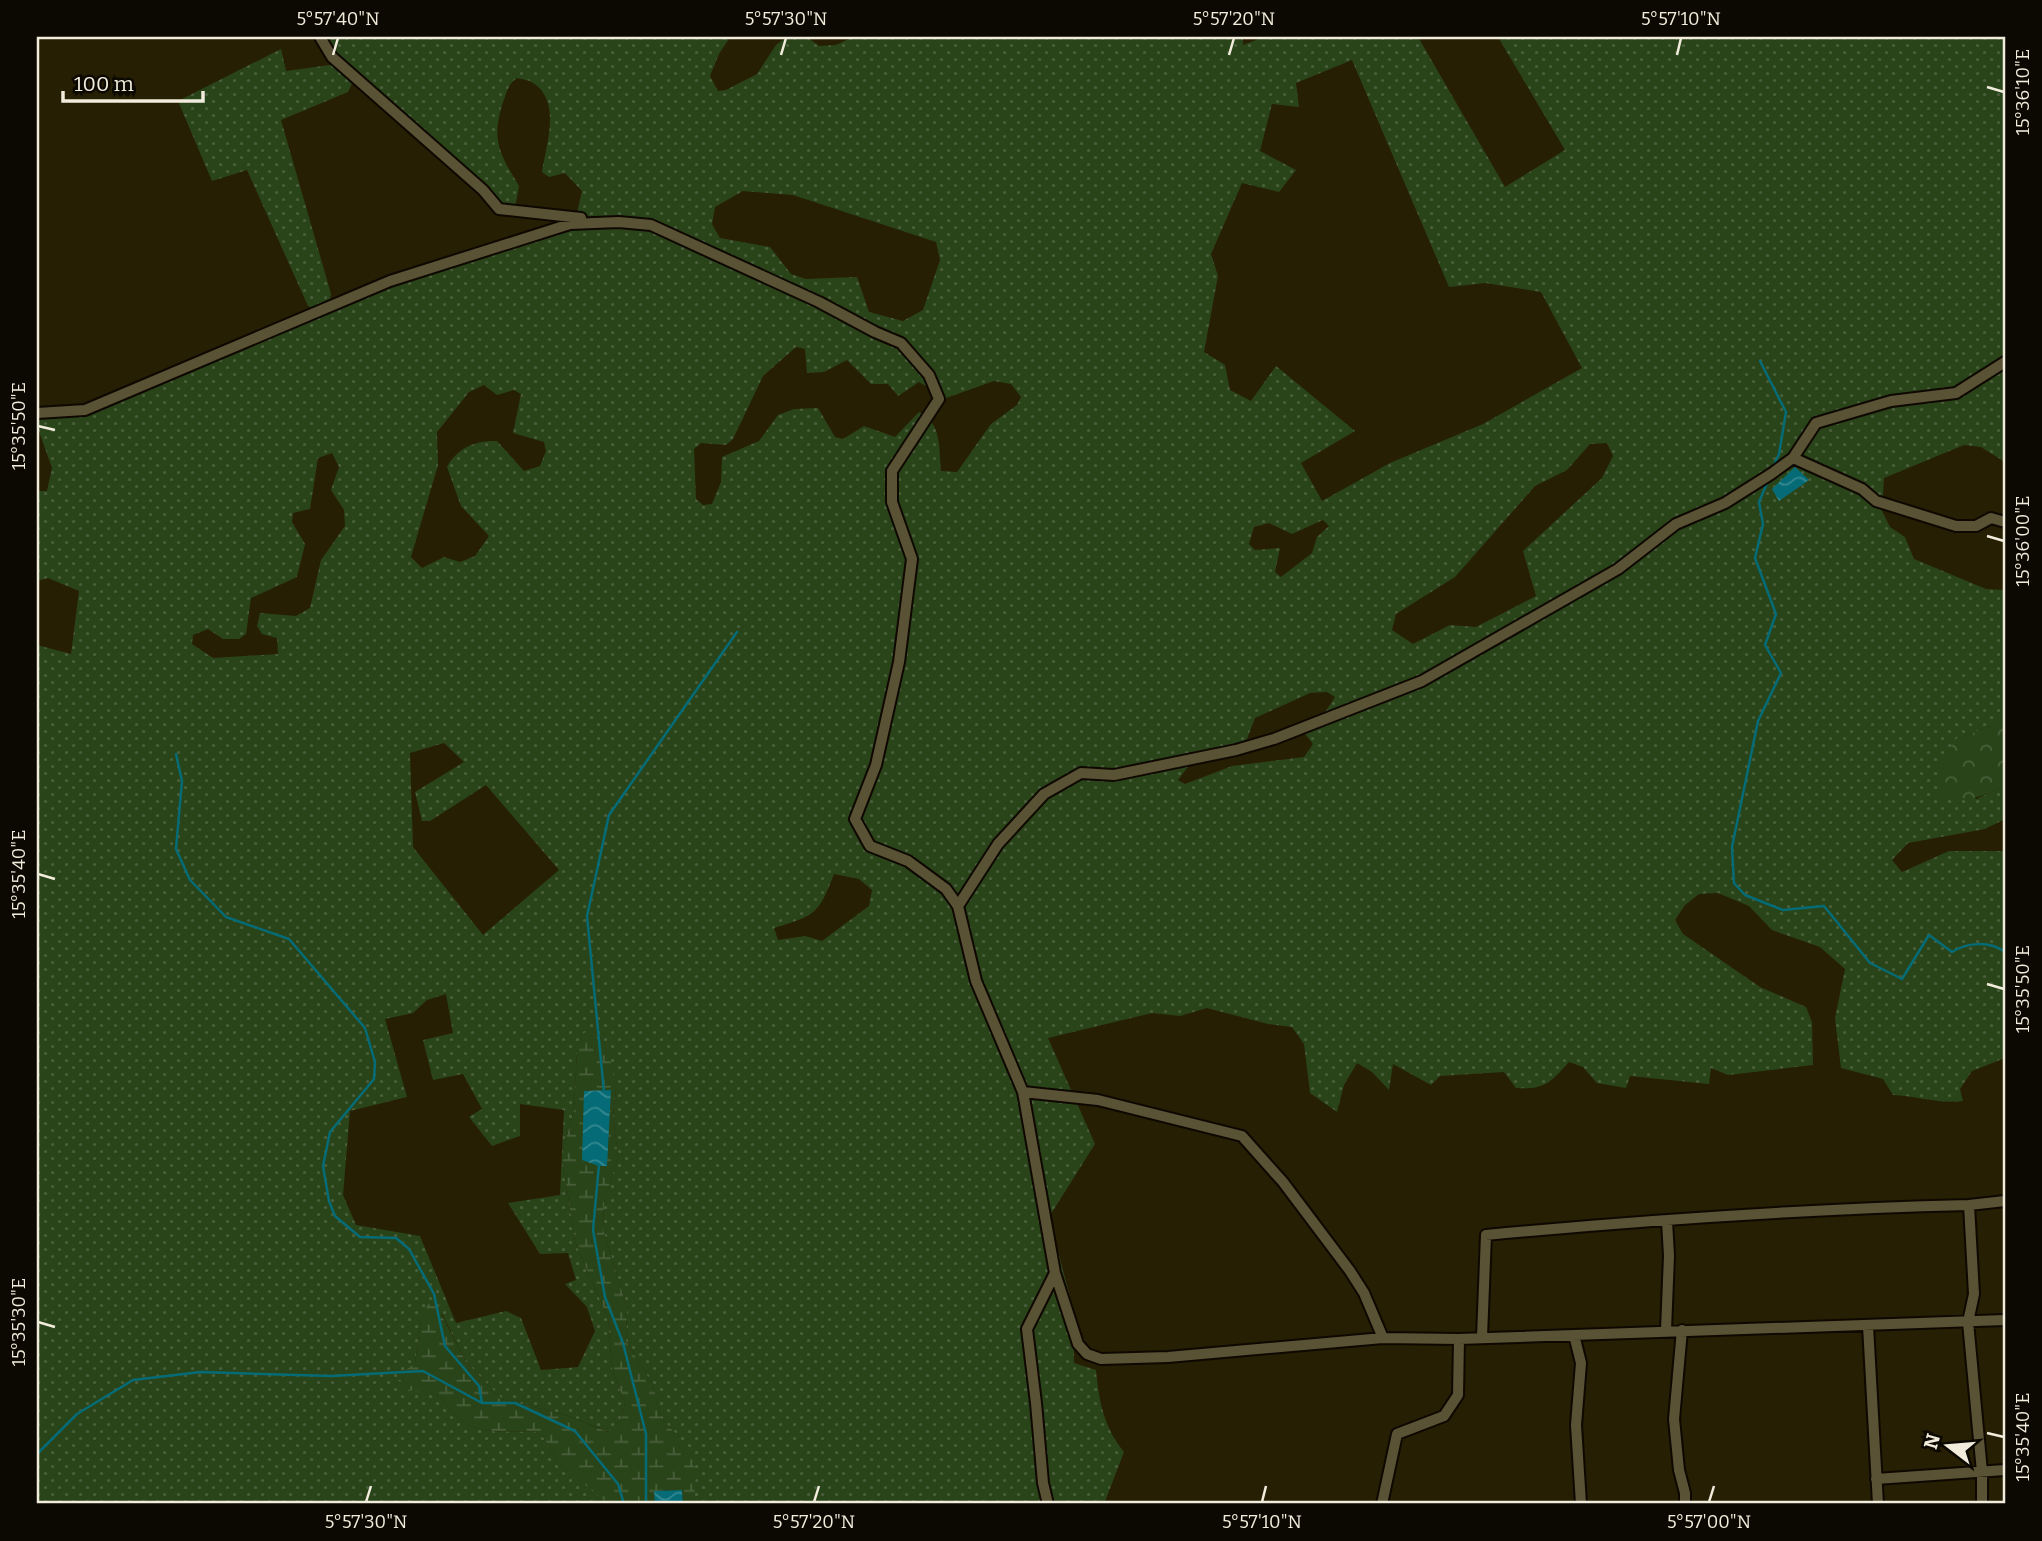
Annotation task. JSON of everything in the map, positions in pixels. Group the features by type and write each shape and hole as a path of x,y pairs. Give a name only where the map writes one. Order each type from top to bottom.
{"street":[{"path":"320,37 332,57 483,190 499,209 651,225 901,343 929,374 939,399 892,471 892,502 912,559 900,662 876,765 855,818 870,846 908,861 946,889 958,906 976,981 1023,1092 1055,1273 1079,1344 1087,1354 1101,1359 1168,1357 1383,1338 1459,1339 2005,1320"},
{"path":"37,413 85,410 390,281 570,224 619,222"},
{"path":"958,906 998,844 1044,793 1081,773 1114,775 1236,750 1274,739 1422,681 1618,569 1676,524 1725,503 1768,476 1793,458 1816,423 1891,401 1956,393 2005,362"},
{"path":"1793,458 1862,489 1876,501 1956,526 1976,526 1992,518 2005,522"},
{"path":"1023,1092 1098,1100 1242,1136 1283,1182 1350,1271 1364,1293 1383,1338"},
{"path":"1482,1337 1486,1235 1878,1207 1969,1205 2005,1201"},
{"path":"1969,1205 1974,1294 1968,1322 1982,1472 1982,1504"},
{"path":"1666,1330 1669,1256 1667,1221"},
{"path":"1048,1504 1043,1483 1037,1404 1027,1329 1055,1273"},
{"path":"1868,1326 1878,1504"},
{"path":"1682,1330 1674,1419 1685,1504"},
{"path":"1574,1335 1581,1363 1576,1425 1581,1504"},
{"path":"1382,1504 1397,1433 1444,1416 1458,1395 1459,1339"},
{"path":"1876,1479 2005,1470"}],"green space":[{"path":"317,37 730,37 710,76 718,91 726,90 757,74 776,45 787,37 807,37 819,46 836,45 853,37 1243,37 1243,45 1264,37 1418,37 1505,187 1565,150 1498,37 2005,37 2005,462 1981,447 1964,445 1884,478 1882,511 1890,527 1905,537 1914,559 1986,589 2005,590 2005,721 1956,739 1976,799 2005,786 2005,819 1985,829 1908,843 1892,860 1902,872 1949,851 2005,851 2005,1058 1972,1071 1960,1089 1963,1101 1954,1102 1893,1095 1883,1079 1841,1068 1835,1018 1845,969 1820,947 1772,930 1749,906 1718,893 1699,894 1685,905 1675,920 1683,934 1760,987 1806,1007 1812,1022 1813,1065 1728,1075 1711,1068 1709,1084 1630,1076 1626,1088 1597,1083 1583,1067 1569,1062 1541,1086 1516,1088 1504,1072 1440,1076 1431,1085 1393,1064 1389,1090 1372,1072 1357,1063 1344,1085 1337,1112 1310,1093 1304,1044 1292,1027 1268,1024 1207,1008 1180,1016 1152,1013 1048,1038 1095,1144 1049,1217 1073,1308 1074,1363 1096,1370 1104,1414 1124,1452 1104,1504 691,1504 694,1499 679,1437 661,1418 653,1385 626,1341 627,1308 603,1229 604,1203 618,1156 613,1115 616,1090 577,1049 574,1111 563,1149 563,1163 575,1242 608,1318 612,1369 625,1403 621,1420 609,1432 569,1416 502,1399 466,1362 442,1314 421,1320 415,1363 407,1389 440,1396 451,1410 471,1426 492,1431 535,1432 542,1435 560,1465 607,1504 37,1504 37,645 71,654 79,591 48,578 37,581 37,491 47,491 52,468 37,426 37,410 68,409 224,352 397,280 573,230 582,191 565,173 549,177 542,172 549,137 550,112 542,91 531,82 517,78 512,83 499,115 499,146 519,186 515,208 503,206 419,127 355,77 348,92 281,120 331,294 330,302 315,309 308,306 247,170 212,181 178,101 281,49 286,71 337,64","holes":["1352,60 1449,287 1485,283 1541,292 1582,368 1483,424 1390,463 1322,501 1301,463 1355,431 1276,366 1251,401 1230,390 1225,365 1204,352 1218,276 1211,254 1242,183 1279,192 1296,170 1260,151 1272,104 1299,107 1296,83","743,191 793,195 936,242 940,260 923,310 903,321 869,312 857,277 806,279 791,274 770,247 720,238 712,224 715,207","796,347 805,349 807,373 824,372 847,360 871,384 888,384 898,396 919,382 946,398 994,381 1011,384 1021,397 1017,405 991,424 957,472 941,471 936,430 932,422 919,412 895,437 864,426 843,439 835,437 818,408 794,409 778,415 759,441 722,457 721,482 712,504 703,505 696,499 694,449 701,443 726,445 733,439 763,376","484,385 497,395 514,390 521,394 513,433 544,442 546,451 540,466 524,471 497,441 468,446 456,455 447,467 461,506 489,536 475,556 460,562 444,557 422,568 411,557 438,465 437,432 469,392","1607,443 1613,456 1602,478 1523,551 1536,596 1476,627 1450,625 1413,644 1392,630 1396,614 1455,577 1535,486 1567,470 1590,444","332,453 339,467 331,490 344,510 345,526 321,560 310,608 296,616 260,613 257,626 262,634 277,638 278,654 213,658 192,644 193,635 208,629 223,639 239,639 246,634 251,598 297,577 305,544 292,522 293,513 310,509 318,458","1323,520 1329,526 1317,537 1312,553 1281,577 1275,572 1280,548 1255,550 1249,544 1254,527 1269,523 1292,534","1327,692 1335,697 1326,711 1304,723 1302,730 1313,744 1304,757 1232,766 1185,784 1178,780 1193,760 1243,749 1255,718 1310,693","444,743 464,762 415,792 422,821 430,821 486,785 559,870 483,935 413,847 410,753","834,874 859,879 872,890 869,906 822,941 805,936 778,940 774,928 799,920 819,906","446,994 453,1033 423,1040 433,1080 463,1074 482,1109 469,1117 492,1146 520,1136 520,1104 564,1110 560,1195 508,1203 540,1254 568,1253 576,1280 565,1284 587,1307 595,1331 578,1367 541,1370 521,1318 506,1311 456,1323 420,1236 356,1225 343,1195 350,1111 407,1097 385,1019 413,1013 427,1000"]},
{"path":"2005,721 2005,786 1975,798 1942,797 1936,782 1946,752 1956,739"},
{"path":"592,1029 609,1050 616,1090 613,1115 618,1156 604,1203 603,1229 627,1308 626,1341 653,1385 661,1418 679,1437 692,1458 696,1474 694,1499 691,1504 683,1504 682,1490 655,1491 655,1504 607,1504 560,1465 542,1435 535,1432 492,1431 471,1426 451,1410 440,1396 409,1390 397,1377 415,1363 421,1320 428,1304 437,1306 466,1362 502,1399 569,1416 608,1432 621,1420 625,1403 612,1369 608,1318 575,1242 563,1163 563,1149 574,1111 577,1049 584,1033","holes":["610,1090 599,1166 604,1091"]}],"water":[{"path":"1795,467 1809,480 1779,501 1772,489"},
{"path":"611,1090 607,1166 599,1166 582,1160 584,1091"},
{"path":"682,1490 683,1504 655,1504 654,1491"}],"waterway":[{"path":"1760,361 1786,412 1779,454 1774,465"},
{"path":"1768,481 1759,502 1763,524 1755,558 1776,614 1765,645 1781,673 1758,721 1732,847 1734,883 1745,895 1783,910 1824,906 1870,963 1902,979 1929,935 1952,952 1979,944 1993,946 2005,952"},
{"path":"604,1092 587,916 609,815 737,632"},
{"path":"176,754 182,781 176,849 190,880 226,917 289,939 365,1028 375,1062 374,1079 330,1132 323,1166 329,1201 335,1216 360,1237 396,1238 409,1249 434,1294 445,1346 479,1386 482,1403"},
{"path":"599,1165 593,1230 605,1297 623,1343 646,1434 646,1504"},
{"path":"37,1454 77,1414 133,1380 201,1372 331,1376 423,1371 482,1403 515,1403 575,1431 618,1484 624,1504"}]}
